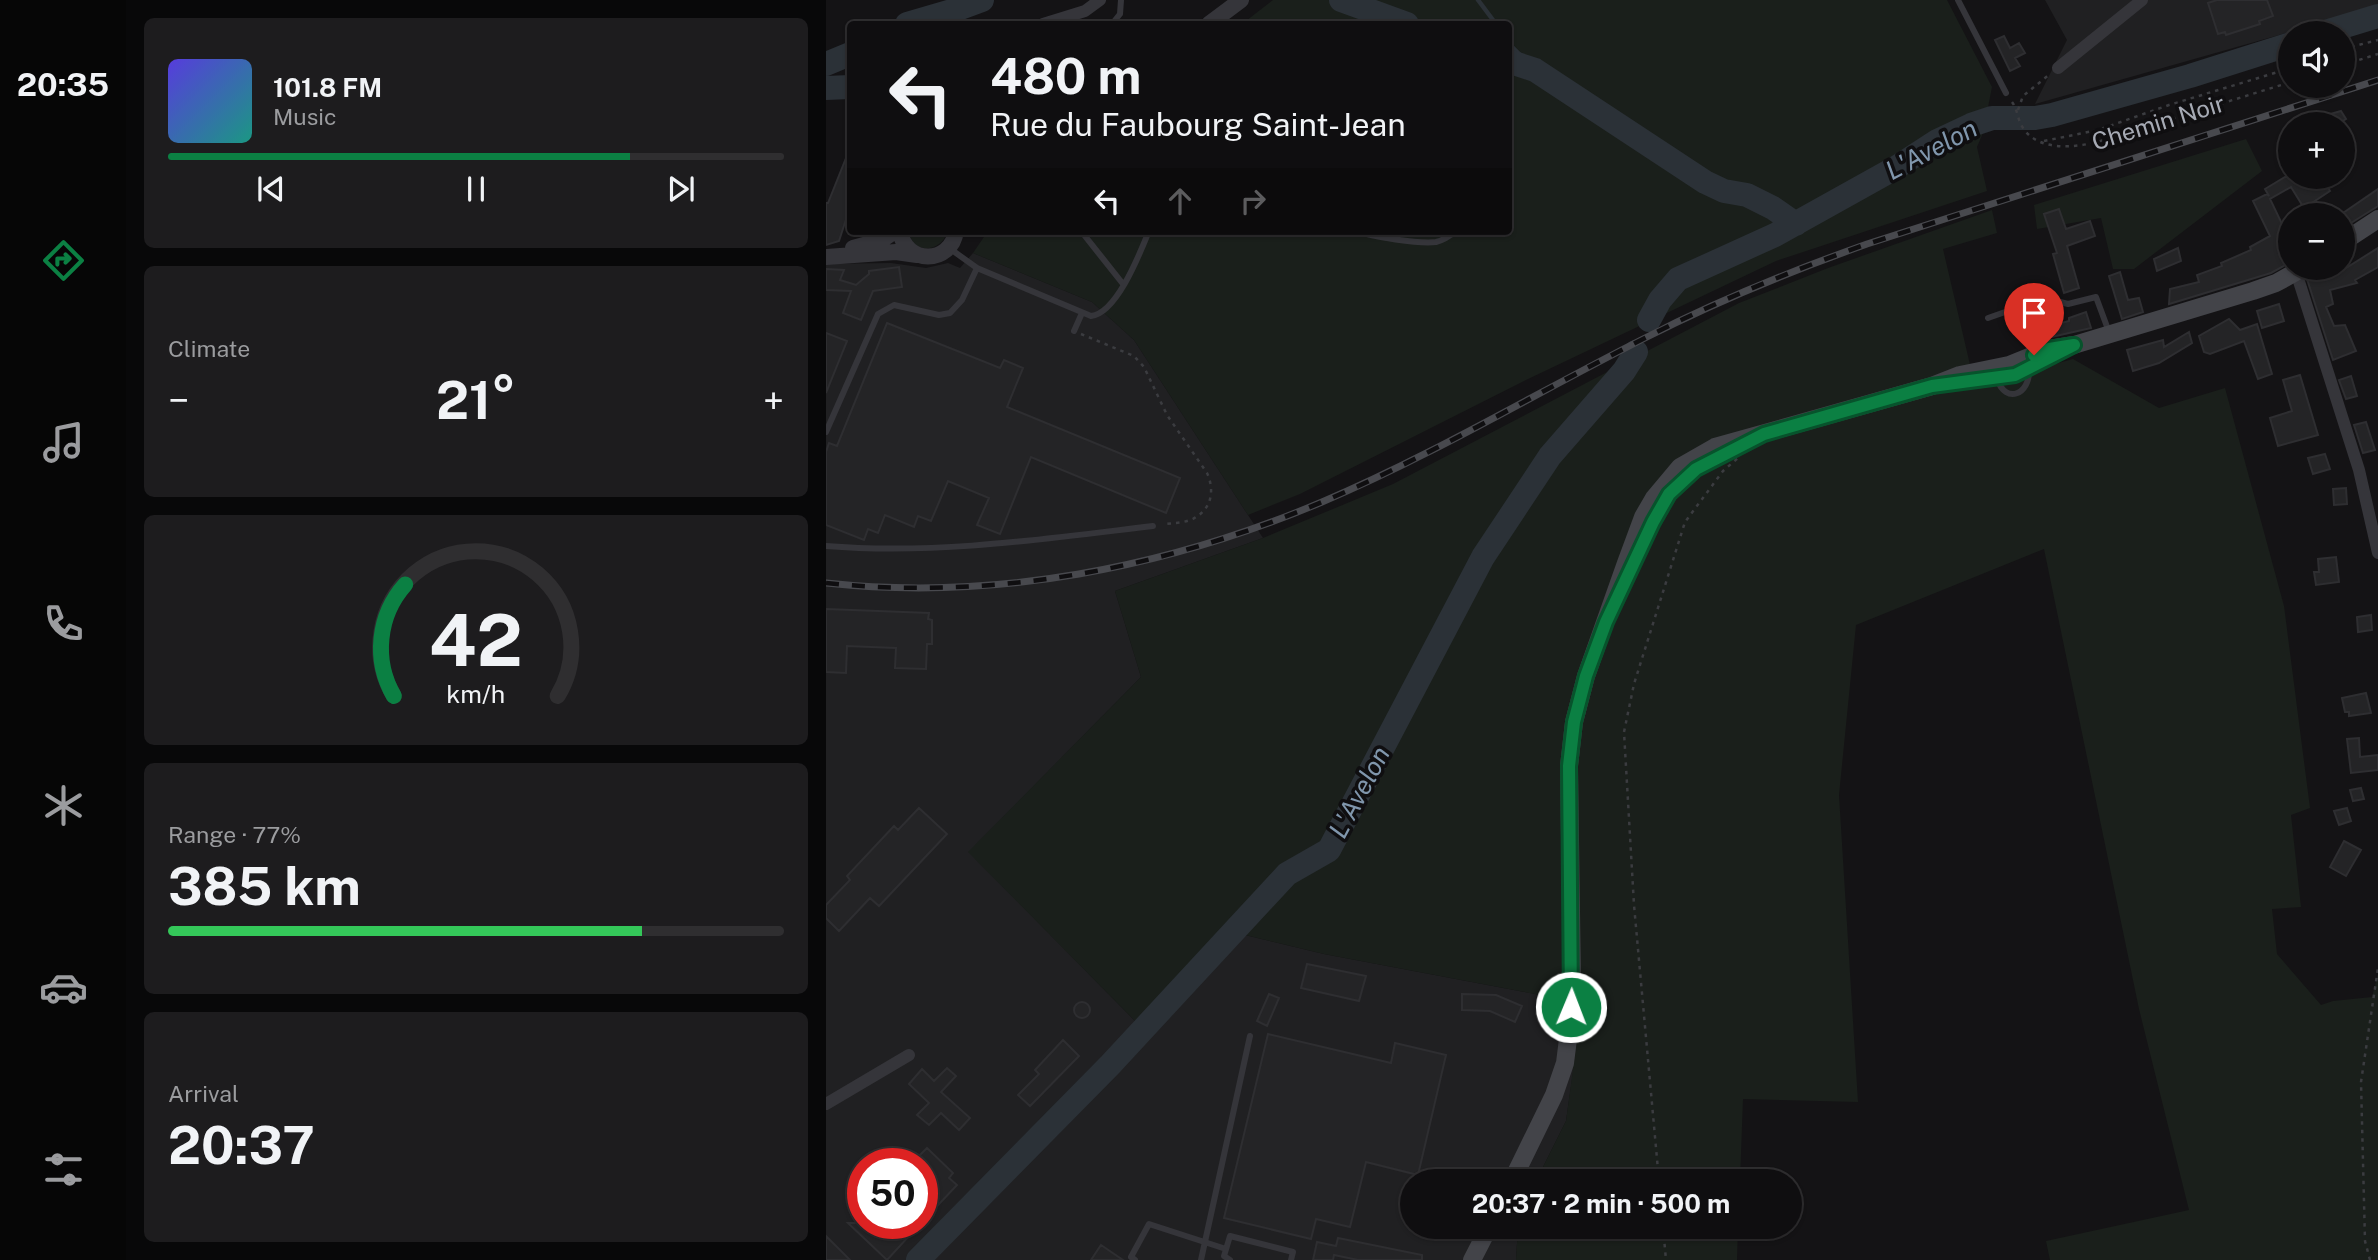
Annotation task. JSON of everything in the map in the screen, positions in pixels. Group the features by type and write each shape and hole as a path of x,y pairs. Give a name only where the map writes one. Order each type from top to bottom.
{"main road":[{"path":"2355,234 2378,219"},
{"path":"2002,373 2049,349 2074,345 2253,292 2278,280"},
{"path":"1518,1169 1555,1096 1567,1051 1572,983 1570,754 1579,700 1606,622 1653,522 1677,485 1704,464 1764,434 1970,373 2029,370 2074,345"},
{"path":"1472,1260 1483,1239"}],"street":[{"path":"1053,21 1085,11 1100,0"},
{"path":"1213,21 1241,0"},
{"path":"2058,68 2142,0"},
{"path":"826,257 891,235"},
{"path":"900,235 905,245 917,255"},
{"path":"826,257 901,252 933,257 954,237"},
{"path":"2302,280 2359,470 2378,553"},
{"path":"826,1104 909,1055"}],"lane":[{"path":"1114,21 1120,14 1121,0"},
{"path":"1958,0 2006,93"},
{"path":"1085,235 1123,284"},
{"path":"954,237 977,268 1091,316 1101,313 1109,305 1138,259 1147,235"},
{"path":"1370,235 1432,242 1449,235"},
{"path":"826,432 878,314 894,305 939,315 950,313 962,300 977,268"},
{"path":"1988,318 2045,298 2068,304 2096,297 2110,334"},
{"path":"1074,331 1082,313"},
{"path":"826,546 881,549 981,546 1153,526"},
{"path":"1201,1260 1250,1036"},
{"path":"1135,1260 1131,1257 1149,1224 1226,1249"},
{"path":"1230,1260 1224,1256 1230,1236 1293,1252 1291,1260"}],"path":[{"path":"2355,46 2378,40"},
{"path":"2355,61 2378,54"},
{"name":"Chemin Noir","path":"2058,68 2023,96 2018,110 2025,131 2041,142 2064,146 2086,145 2278,86"},
{"path":"2041,142 2098,130 2278,72"},
{"path":"1074,331 1134,356 1144,367 1167,415 1212,483 1211,498 1195,519 1153,526"},
{"path":"1658,1169 1634,905 1624,732 1634,684 1685,522 1723,471 1743,453"},
{"path":"2370,1260 2365,1241 2361,1082 2378,968"},
{"path":"1664,1239 1666,1260"}],"shaded area":[{"path":"1273,0 1947,0 1992,87 1983,133 1977,147 1987,191 1776,261 1526,380 1300,494 1248,515 1134,340 1092,302 973,253 985,235 1512,235 1512,21 1246,21"},
{"path":"2045,0 2378,0 2378,7 2328,21 2278,21 2278,35 2035,104 2067,40"},
{"path":"2246,139 2262,171 2134,269 2113,269 2101,218 2037,229 2034,205"},
{"path":"1992,210 1997,233 1943,249 1975,386 2073,359 2159,408 2225,388 2284,606 2310,808 2291,815 2301,907 2272,909 2277,954 2321,1005 2372,997 2378,974 2378,1260 2050,1260 2046,1241 2189,1210 2139,1009 2044,549 1856,625 1839,795 1858,1102 1743,1099 1740,1169 1542,1169 1566,1121 1582,1003 1324,954 1233,932 1139,1025 968,852 1141,677 1115,591 1263,538 1393,484 1739,303 1828,268"},
{"path":"910,235 946,235 940,244 927,248 915,244"},
{"path":"973,253 1092,302 1134,340 1263,538 1115,591 1141,677 969,852 1139,1025 1233,932 1324,954 1583,1003 1566,1121 1542,1169 1400,1169 1400,1239 1517,1239 1516,1260 826,1260 826,264 891,263 926,268 948,263 960,268"},
{"path":"1517,1239 1738,1239 1737,1260 1516,1260"}],"building":[{"path":"2217,0 2267,0 2273,16 2259,21 2260,24 2226,35 2225,32 2218,34 2208,3"},
{"path":"2004,36 2010,48 2019,43 2025,53 2015,58 2020,66 2010,71 1995,40"},
{"path":"847,156 847,216 839,241 826,245 828,203"},
{"path":"2278,181 2278,189 2288,189 2270,199 2278,216 2278,269 2169,304 2170,289 2199,282 2197,275 2222,266 2221,263 2251,250 2250,247 2270,236 2253,201 2267,194 2269,196 2265,189"},
{"path":"2292,189 2330,191 2312,203 2301,203"},
{"path":"2378,189 2378,206 2355,220 2355,205"},
{"path":"2059,209 2066,229 2090,221 2095,236 2067,246 2079,288 2064,293 2053,254 2057,253 2044,214"},
{"path":"2178,248 2181,261 2157,271 2154,259"},
{"path":"2378,248 2378,267 2355,280 2355,262"},
{"path":"899,267 902,287 873,291 861,320 843,313 851,291 826,290 826,269 844,270 840,280 856,285 869,271"},
{"path":"2120,272 2128,300 2139,298 2143,312 2122,319 2109,276"},
{"path":"2307,280 2355,280 2357,283 2330,290 2333,304 2326,307 2334,326 2345,325 2356,351 2333,360"},
{"path":"2279,304 2284,321 2262,328 2257,311"},
{"path":"2086,312 2091,328 2031,344 2028,332 2069,321 2069,318"},
{"path":"2229,319 2240,330 2257,324 2272,374 2258,379 2244,341 2210,354 2204,352 2199,336"},
{"path":"887,323 1000,368 1004,360 1023,368 1007,407 1180,478 1166,513 1031,457 1000,534 977,525 989,498 948,481 931,521 918,516 914,527 885,515 878,533 868,529 864,540 826,525 826,452 829,443 837,446"},
{"path":"2189,332 2192,343 2159,363 2133,371 2127,350 2163,340 2164,347"},
{"path":"826,333 847,341 826,393"},
{"path":"2300,375 2318,435 2278,446 2270,418 2292,411 2283,380"},
{"path":"2351,376 2357,396 2346,399 2339,380"},
{"path":"2366,422 2375,450 2363,453 2354,425"},
{"path":"2325,454 2330,469 2313,474 2308,458"},
{"path":"2346,488 2347,504 2334,505 2333,489"},
{"path":"2336,557 2339,582 2316,585 2314,572 2319,572 2318,559"},
{"path":"826,609 929,613 928,619 932,620 932,644 927,644 926,669 895,668 896,648 847,646 846,673 826,672"},
{"path":"2371,615 2372,630 2358,632 2357,617"},
{"path":"2366,693 2371,713 2349,716 2349,712 2345,712 2342,698"},
{"path":"2359,738 2360,757 2378,755 2378,770 2351,773 2347,739"},
{"path":"2361,788 2364,799 2353,801 2350,790"},
{"path":"919,808 947,834 879,906 870,898 839,931 826,918 826,905 850,880 847,876 894,826 898,830"},
{"path":"2347,808 2351,821 2339,825 2334,811"},
{"path":"2344,841 2361,850 2346,876 2330,867"},
{"path":"1307,964 1366,976 1359,1001 1301,988"},
{"path":"1269,994 1279,998 1267,1026 1257,1021"},
{"path":"1462,994 1496,995 1522,1006 1515,1022 1490,1011 1462,1010"},
{"path":"1079,1002 1085,1002 1090,1010 1088,1016 1079,1018 1074,1013 1074,1007"},
{"path":"1268,1034 1391,1063 1395,1043 1446,1055 1419,1169 1400,1170 1366,1162 1350,1227 1316,1219 1311,1239 1224,1218"},
{"path":"1063,1040 1079,1056 1030,1106 1018,1095 1039,1074 1035,1070"},
{"path":"947,1068 956,1076 941,1092 970,1118 959,1130 941,1113 929,1125 917,1115 929,1103 909,1084 922,1069 934,1081"},
{"path":"938,1159 953,1173 949,1178 957,1185 938,1205"},
{"path":"826,1236 850,1260 826,1260"},
{"path":"1338,1238 1422,1255 1422,1260 1358,1260 1334,1255 1333,1260 1313,1260 1317,1242 1336,1246"},
{"path":"865,1239 906,1239 887,1260"},
{"path":"1101,1245 1123,1260 1091,1260"}],"waterway":[{"path":"951,21 955,10 982,0"},
{"path":"1341,0 1399,21"},
{"path":"1478,0 1494,21"},
{"path":"917,21 955,10"},
{"name":"L'Avelon","path":"2355,23 2378,16"},
{"path":"1512,47 1535,70"},
{"name":"L'Avelon","path":"1649,320 1660,300 1678,279 1775,235 1897,167 1937,141 1971,125 1992,118 2035,118 2052,115 2278,48"},
{"path":"826,64 847,55"},
{"path":"1512,62 1535,70 1705,182 1724,191 1747,195 1796,224"},
{"path":"826,88 847,87"},
{"name":"L'Avelon","path":"918,1260 1110,1065 1287,874 1329,850 1483,557 1550,456 1624,371 1636,352"}],"railway":[{"path":"826,583 889,587 1016,583 1079,574 1202,545 1263,525 1363,484 1445,444 1672,324 1782,276 1867,244 2378,80"}],"route":[{"path":"1571,1007 1569,766 1574,722 1586,676 1606,622 1669,494 1689,473 1764,434 1932,386 1972,380 1994,380 2015,375 2074,345 2049,349 2034,355"}]}
